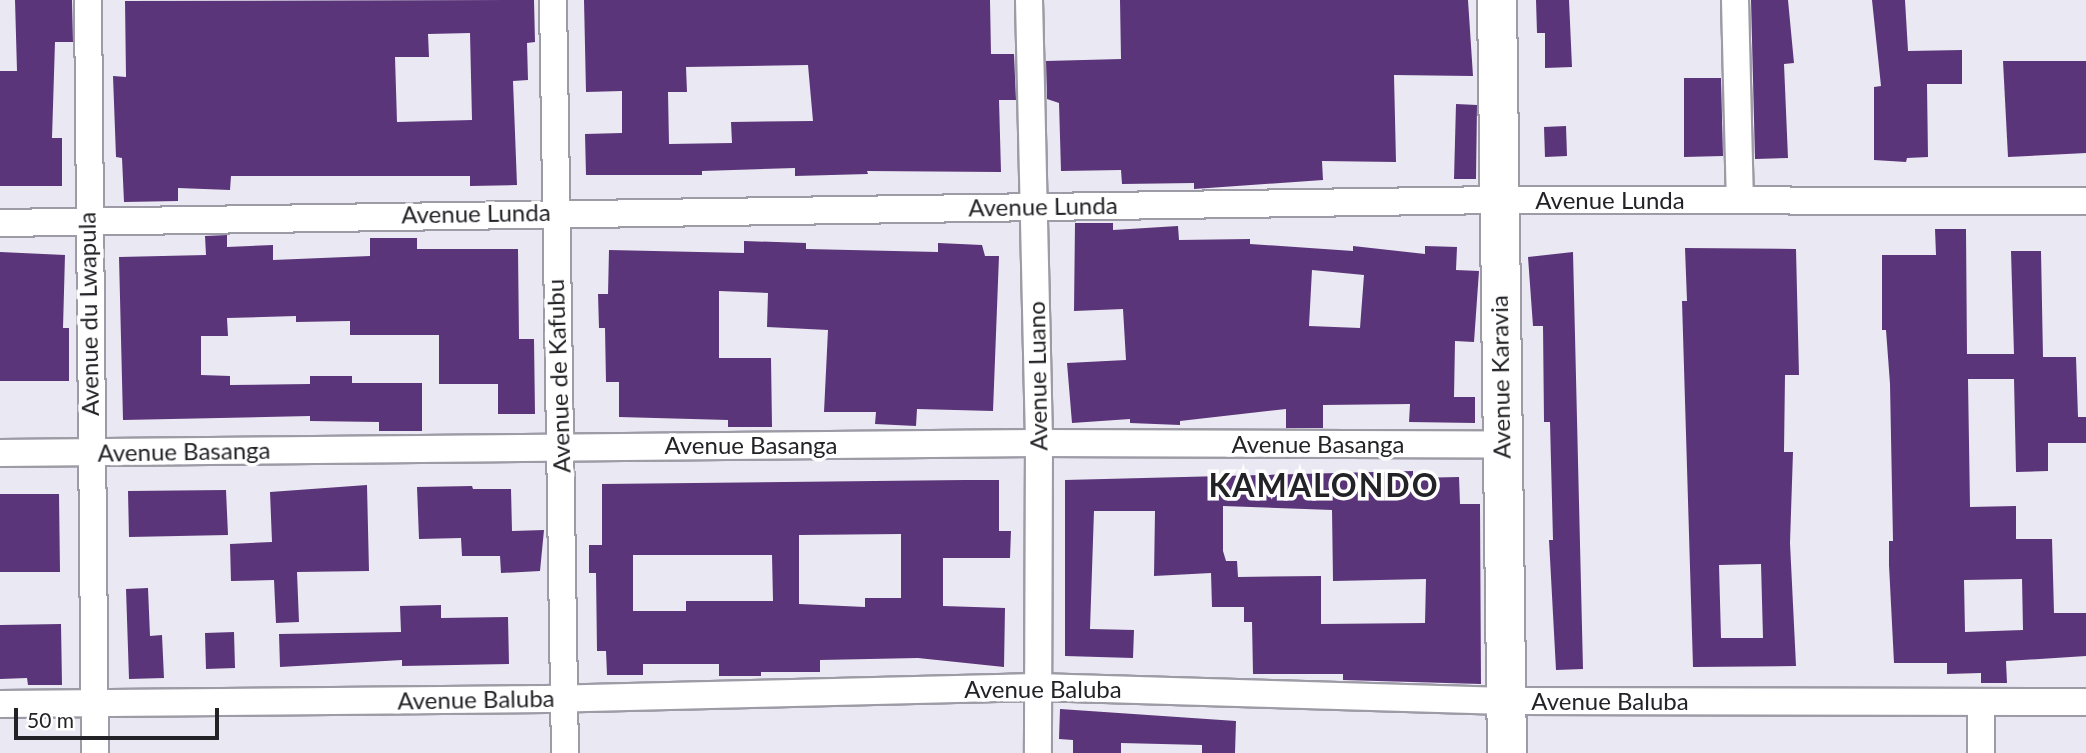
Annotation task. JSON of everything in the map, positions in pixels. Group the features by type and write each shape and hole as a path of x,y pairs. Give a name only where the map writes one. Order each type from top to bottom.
{"street":[{"name":"Avenue du Lwapula","path":"88,0 87,221 94,753"},
{"name":"Avenue de Kafubu","path":"553,0 553,212 561,447 565,753"},
{"name":"Avenue Luano","path":"1029,0 1039,443 1038,753"},
{"name":"Avenue Karavia","path":"1497,0 1507,753"},
{"path":"1735,0 1740,201"},
{"name":"Avenue Lunda","path":"0,223 553,212 1498,200 2086,201"},
{"name":"Avenue Basanga","path":"0,453 1039,443 1502,444"},
{"name":"Avenue Baluba","path":"0,704 564,697 1037,687 1506,701 2086,702"},
{"path":"1980,702 1980,753"}],"building":[{"path":"15,0 72,0 73,42 55,42 52,138 62,138 62,186 0,186 0,71 17,71"},
{"path":"534,0 535,42 527,43 528,80 513,81 517,185 470,186 470,176 231,176 230,190 178,188 178,201 124,202 122,158 116,157 113,76 126,77 125,1","holes":["470,33 472,120 397,122 395,57 429,57 428,34"]},
{"path":"584,0 990,0 991,54 1014,54 1016,100 999,100 1001,172 867,171 868,174 795,176 795,168 702,171 702,175 586,175 585,134 622,133 622,91 586,92","holes":["808,65 813,121 731,122 732,143 669,144 668,92 687,92 686,67"]},
{"path":"1120,0 1468,0 1473,76 1394,75 1396,162 1322,161 1323,180 1194,189 1194,183 1122,184 1121,170 1061,171 1059,103 1047,99 1046,61 1121,59"},
{"path":"1536,0 1569,0 1572,67 1545,68 1545,33 1537,33"},
{"path":"1751,0 1788,0 1794,63 1784,64 1788,158 1755,159"},
{"path":"1872,0 1905,0 1908,51 1962,50 1962,84 1927,84 1928,157 1907,158 1906,162 1874,160 1874,87 1881,86"},
{"path":"2003,61 2086,61 2086,153 2008,157"},
{"path":"1684,78 1721,78 1723,156 1684,157"},
{"path":"1456,104 1477,105 1476,179 1454,179"},
{"path":"1566,126 1567,156 1545,157 1544,127"},
{"path":"1075,223 1113,223 1113,230 1178,226 1179,240 1250,239 1250,244 1353,251 1353,246 1425,254 1425,246 1457,247 1456,270 1479,271 1474,342 1455,341 1454,397 1475,397 1475,423 1409,422 1410,404 1323,405 1323,428 1286,428 1286,409 1180,421 1180,425 1130,423 1130,419 1072,423 1067,363 1126,360 1123,309 1074,311","holes":["1312,270 1364,275 1360,328 1309,326"]},
{"path":"1935,229 1966,229 1967,354 2014,354 2011,251 2041,251 2043,357 2076,357 2078,417 2086,417 2086,443 2048,443 2048,471 2016,472 2014,379 1968,379 1970,507 2016,506 2016,539 2052,539 2054,613 2086,613 2086,656 2006,661 2007,683 1981,683 1981,673 1947,674 1947,663 1894,663 1889,565 1889,541 1893,541 1890,384 1886,330 1882,330 1882,255 1936,255","holes":["2022,579 2023,630 1965,632 1964,580"]},
{"path":"227,235 227,247 273,245 273,260 370,256 370,238 417,238 417,249 518,249 519,339 534,339 535,414 498,414 498,384 439,384 439,335 350,335 350,321 296,322 296,316 227,318 228,336 201,336 201,375 230,376 230,385 310,384 310,376 352,376 352,383 422,383 422,431 379,431 379,422 310,421 310,416 123,420 119,257 206,255 205,236"},
{"path":"744,241 806,243 806,249 938,252 938,243 982,245 985,256 999,256 993,411 917,409 916,426 875,424 876,412 824,412 828,330 767,327 768,293 719,291 719,358 771,358 772,427 728,427 728,420 619,417 619,382 606,382 605,328 599,328 598,294 608,294 609,250 744,253"},
{"path":"1685,248 1796,249 1799,375 1785,375 1784,452 1793,452 1790,543 1796,666 1693,667 1682,301 1687,301","holes":["1761,564 1763,638 1721,638 1719,565"]},
{"path":"0,252 65,255 63,328 69,328 69,381 0,381"},
{"path":"1573,252 1583,669 1556,670 1549,540 1553,540 1550,422 1544,422 1543,326 1533,326 1528,257"},
{"path":"1413,471 1413,478 1459,477 1460,504 1480,504 1481,684 1343,680 1343,674 1253,674 1252,622 1244,622 1244,607 1212,607 1211,573 1154,576 1155,511 1094,511 1090,629 1134,630 1133,658 1065,656 1065,480","holes":["1223,506 1332,510 1333,581 1426,579 1425,623 1321,624 1321,576 1238,577 1237,561 1226,561 1223,551"]},
{"path":"999,480 999,531 1011,531 1010,558 943,558 943,606 1005,608 1004,667 918,658 820,660 820,672 761,672 761,676 719,676 719,664 643,664 643,675 607,675 606,651 597,651 596,573 589,573 589,545 602,545 602,484","holes":["901,534 901,598 865,598 865,607 799,604 799,535","633,555 772,555 773,601 686,601 686,611 633,611"]},
{"path":"367,485 369,571 297,572 299,622 276,623 274,580 231,581 230,544 272,542 270,492"},
{"path":"472,486 473,489 511,489 512,531 544,530 540,571 501,573 500,556 462,556 461,538 419,539 417,487"},
{"path":"226,490 228,535 129,537 128,491"},
{"path":"0,494 59,494 60,572 0,572"},
{"path":"148,588 150,636 162,635 164,678 129,679 126,589"},
{"path":"441,605 441,618 508,617 509,664 402,666 402,660 280,667 279,634 401,632 400,606"},
{"path":"61,624 62,685 28,685 27,678 0,679 0,625"},
{"path":"234,632 235,668 206,669 205,633"},
{"path":"1060,709 1236,721 1235,753 1202,753 1202,745 1121,743 1121,753 1073,753 1073,740 1059,739"}],"district":[{"name":"KAMALONDO","path":"1324,485"}]}
